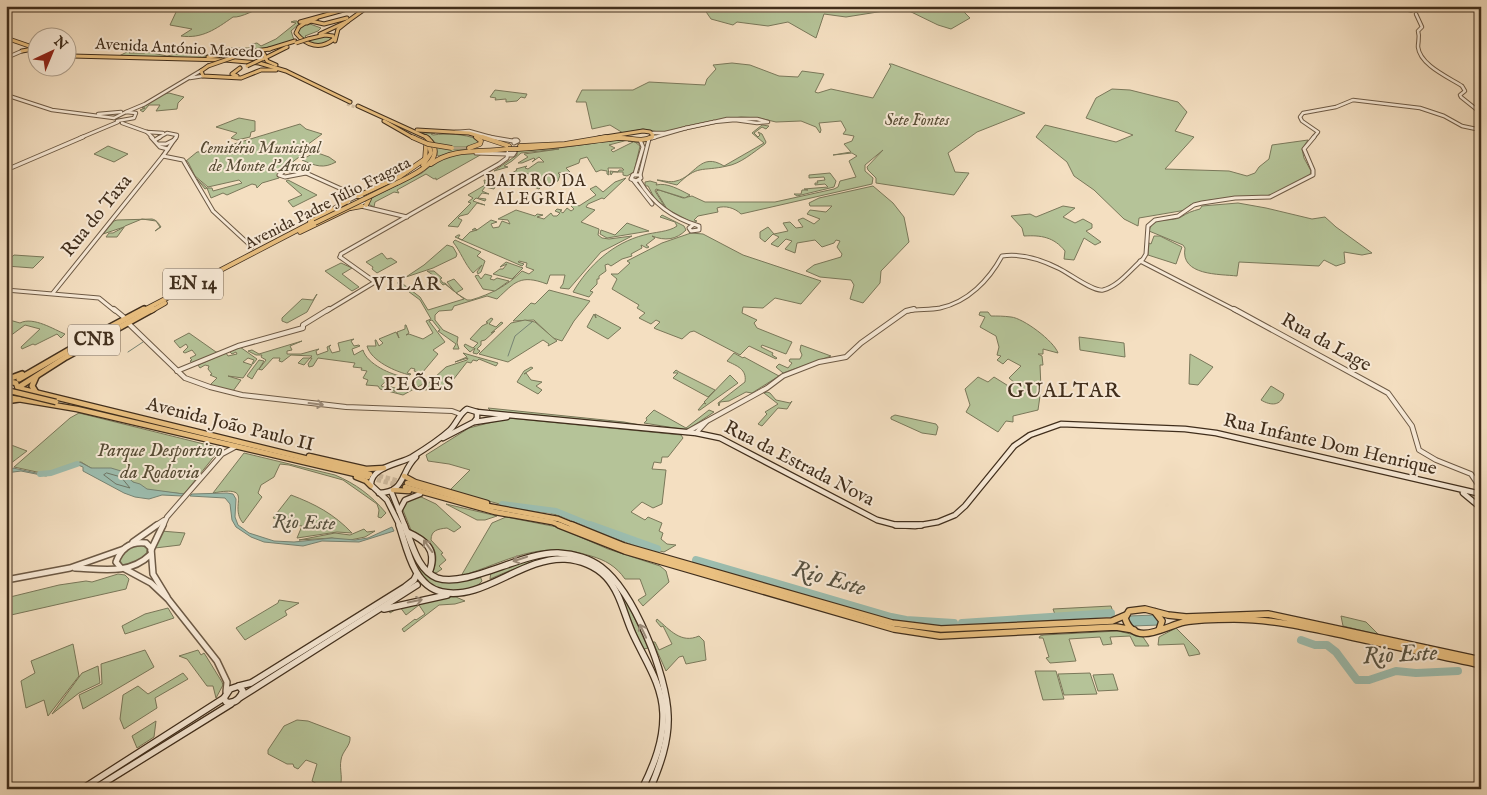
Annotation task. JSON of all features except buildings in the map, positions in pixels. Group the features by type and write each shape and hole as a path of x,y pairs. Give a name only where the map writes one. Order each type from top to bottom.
{"highway":[{"path":"311,20 319,23 334,22 347,18 364,6"},
{"path":"304,23 294,32 295,36 311,46 318,47 334,42 338,29 369,6"},
{"path":"306,38 345,20 359,8"},
{"path":"250,64 255,67 253,72 242,76 232,76 232,72 240,68 348,21"},
{"path":"304,23 322,27 314,34"},
{"path":"304,23 296,33 310,44 322,46 334,39 332,36 325,35 306,38"},
{"path":"6,37 28,45"},
{"path":"20,41 22,46 20,51 28,50"},
{"path":"278,71 261,70 241,78 203,76 201,72 208,66 234,57 296,42"},
{"path":"195,59 270,49"},
{"path":"243,52 264,54 264,58 267,61 295,73 300,78"},
{"path":"273,54 269,60 275,64"},
{"name":"Avenida António Macedo","path":"71,56 195,59 259,63 278,68 348,103 278,71 250,64 71,56"},
{"path":"213,77 240,68"},
{"name":"Avenida Padre Júlio Fragata","path":"128,321 250,255 423,170 432,160 435,147 427,137 356,106 427,142 430,147 430,156 424,164 396,182"},
{"path":"384,120 412,137 432,145 453,150 510,150 519,147 565,144 611,135 645,131 651,137"},
{"path":"409,129 477,135 510,150"},
{"path":"637,132 635,136 638,140"},
{"path":"432,135 458,134 475,137 510,150"},
{"path":"423,170 453,150 477,146 481,141 475,137"},
{"path":"519,147 564,146 620,138 638,140 651,137"},
{"path":"417,170 425,158 426,146"},
{"path":"466,148 510,150"},
{"path":"298,231 353,198 403,175 425,158"},
{"path":"298,231 362,204 418,175 436,160"},
{"name":"Avenida Padre Júlio Fragata","path":"168,301 97,334 20,379 168,301 298,231"},
{"path":"250,255 252,247 262,248 268,246"},
{"name":"EN 14","path":"18,388 51,366 128,321"},
{"name":"EN 14","path":"6,380 27,372 97,334"},
{"path":"37,394 32,388 32,382 51,366"},
{"path":"6,376 27,372"},
{"path":"6,401 19,399"}],"main road":[{"path":"1389,6 1414,11 1426,6"},
{"path":"304,23 359,8"},
{"path":"304,23 302,20 311,20"},
{"name":"Avenida João Paulo II","path":"6,380 14,382 18,388 23,388 37,394 369,476"},
{"path":"6,397 14,394 18,388"},
{"name":"Avenida João Paulo II","path":"6,390 77,409"},
{"name":"Avenida João Paulo II","path":"6,397 77,409 235,447 289,456"},
{"name":"Avenida João Paulo II","path":"56,402 82,405"},
{"path":"371,486 373,476 387,467 411,457 450,430 458,421 460,414 469,409 477,412 478,418 472,423 454,432 413,459 404,474 401,484 392,491"},
{"name":"Rua da Estrada Nova","path":"477,412 705,434 734,444 877,520 896,525 915,526 938,522 955,515 965,506 1008,453 1022,439 1038,431 1062,425"},
{"name":"Rua da Estrada Nova","path":"472,423 492,418 519,416"},
{"path":"458,421 463,424 472,423"},
{"name":"Rua Infante Dom Henrique","path":"1062,425 1196,430 1458,490 1479,493"},
{"path":"289,456 310,456 366,469 399,468 415,482 470,497 496,510"},
{"path":"289,456 358,478 371,486 384,497 396,516 417,574 424,584 432,589 454,593"},
{"path":"406,485 496,510 552,522 625,552 894,629 940,636 1116,627 1147,634 1187,622 1254,618 1272,620 1481,665"},
{"path":"378,492 406,490 480,511 496,510 558,518 624,546 892,623 915,627 941,629 1112,621 1126,615 1132,609 1139,608 1176,616 1252,612 1481,660"},
{"name":"Rua Infante Dom Henrique","path":"1458,490 1481,508"},
{"path":"392,491 420,564 431,576 454,580 523,558 564,554 590,560 603,567 622,588 651,650 663,689 663,725 658,761 650,789"},
{"path":"1474,502 1473,496 1479,493"},
{"path":"399,513 405,500 420,494"},
{"path":"407,532 422,539 431,547 433,560 430,570"},
{"path":"376,612 396,605 482,585 530,564 547,560 571,560 592,566 605,576 615,590 631,632 663,689"},
{"path":"480,573 484,578 482,585"},
{"path":"82,789 237,686 251,683 405,587 412,582 417,574"},
{"path":"94,789 417,585"},
{"path":"1154,612 1162,621 1159,630"},
{"path":"1126,615 1126,622 1134,630"},
{"path":"644,654 646,650 651,650"},
{"path":"237,686 243,691 241,697"},
{"path":"225,695 226,702 231,704"},
{"path":"642,789 658,761"}],"street":[{"path":"1414,11 1422,27 1418,31 1420,38 1418,48 1425,63 1462,86 1465,91 1460,95 1461,97 1481,113"},
{"path":"6,57 20,51"},
{"path":"116,121 124,112 145,104 204,69"},
{"path":"182,82 192,77 203,76"},
{"path":"6,95 52,110 90,114 147,132 175,134 177,137 168,149 160,147 147,132"},
{"path":"686,432 803,366 846,357 891,321 911,310 940,308 973,292 993,272 1000,258 1005,255 1039,260 1076,276 1092,288 1101,291 1118,281 1146,254 1146,241 1151,223 1161,218 1178,216 1196,204 1235,198 1270,197 1312,176 1313,170 1304,154 1304,149 1318,132 1302,121 1300,117 1305,113 1336,107 1353,100 1420,108 1444,116 1462,126 1481,130"},
{"path":"116,112 145,104"},
{"path":"6,170 116,121 129,120 136,116 136,113 145,104"},
{"path":"90,114 136,113"},
{"path":"129,120 129,123 136,128"},
{"path":"638,140 642,147 635,174 630,178 655,207 691,227 656,205 639,180 651,137 723,121 757,120"},
{"path":"176,370 238,346 302,328 375,282 340,257 497,166 506,159 514,142 499,140 469,131 453,132"},
{"path":"155,140 165,134"},
{"path":"158,144 166,144 174,140"},
{"name":"Rua do Taxa","path":"53,293 168,149"},
{"path":"453,150 507,155"},
{"path":"353,198 349,205 362,204 408,217 499,167 510,150"},
{"path":"164,156 183,160 212,211 252,247"},
{"path":"306,173 285,177 279,175 284,170 306,173 346,192 353,198 364,198 362,204"},
{"path":"292,175 293,170"},
{"path":"632,176 640,175"},
{"path":"634,181 639,180"},
{"name":"Rua da Lage","path":"1140,261 1286,336 1388,393 1406,417 1417,439 1419,450 1436,460 1471,474 1477,484 1479,493"},
{"path":"6,290 90,296 106,302 189,381 236,394 352,408 452,411 460,414"},
{"path":"97,334 113,324 118,315"},
{"path":"696,433 701,425"},
{"path":"701,425 705,434"},
{"path":"221,443 224,447 222,454"},
{"path":"168,599 151,583 117,565 116,560 124,549 167,517 222,454 235,447"},
{"path":"70,568 123,569 138,566 150,553 167,517"},
{"path":"129,545 144,542 150,546 153,574 168,599 217,661 228,682 237,686"},
{"path":"6,580 70,568 124,549"},
{"path":"225,695 228,682"}],"green space":[{"path":"266,6 244,15 233,17 208,32 189,37 181,36 192,29 170,25 177,10 168,7"},
{"path":"702,6 962,6 962,10 970,18 951,29 938,25 903,8 846,17 824,14 816,38 788,22 768,26 737,22 733,25 711,19"},
{"path":"297,21 299,24 291,31 294,40 269,48 197,58 119,56 127,52 122,51 136,46 129,53 147,52 167,56 201,49 197,53 200,56 216,54 225,48 249,48 252,44 257,43 261,46 276,39 296,23 291,22"},
{"path":"310,24 321,28 305,36 309,40 320,36 331,37 332,39 324,44 314,44 300,37 297,33 299,29"},
{"name":"Sete Fontes","path":"732,63 750,65 779,76 798,77 802,71 824,74 815,92 818,93 831,89 873,98 891,66 889,64 892,64 1025,113 977,132 948,153 955,172 969,173 954,195 876,183 876,178 867,167 883,150 865,165 865,171 873,178 872,184 741,214 730,208 720,207 717,208 718,212 698,216 694,220 697,221 693,223 667,209 656,191 659,190 683,198 692,196 705,202 775,202 834,189 838,187 840,181 856,177 849,161 857,156 852,153 833,155 851,152 844,144 852,141 854,136 843,134 846,130 841,121 819,123 820,133 816,127 801,121 776,122 759,118 741,117 712,121 664,133 643,129 623,133 610,125 592,129 586,102 576,102 582,90 633,90 649,82 705,85 707,79 716,69 713,65"},
{"path":"1112,89 1130,90 1178,102 1187,112 1175,131 1194,137 1165,169 1229,171 1247,176 1255,173 1269,159 1272,145 1308,140 1302,149 1304,158 1311,171 1310,175 1279,192 1266,196 1234,197 1204,201 1190,205 1186,210 1139,218 1138,226 1124,219 1094,190 1074,176 1067,162 1036,137 1045,125 1116,142 1133,135 1086,118 1096,98"},
{"path":"495,90 527,94 525,98 521,97 517,101 506,102 506,99 495,100 496,98 490,97"},
{"path":"169,93 184,97 178,103 177,109 156,111 160,105 149,105 143,112 140,110 164,94"},
{"path":"239,118 255,121 255,131 251,132 250,137 237,140 231,138 237,133 216,127"},
{"name":"Cemitério Municipal de Monte d'Arcos","path":"300,124 306,129 322,134 303,148 310,149 279,172 279,178 262,183 257,188 256,185 252,184 227,195 223,193 211,198 207,188 212,188 213,191 242,183 239,180 208,187 195,176 186,161 197,152 211,151"},
{"path":"762,125 769,126 766,129 762,127 754,133 758,137 760,135 758,132 762,134 766,142 752,154 732,165 695,171 686,177 703,163 709,161 716,162 724,166 764,143 752,133"},
{"path":"422,133 435,133 431,134 433,135 455,134 472,137 477,139 479,143 471,147 453,147 451,149 484,149 459,151 439,156 437,155 434,141"},
{"path":"628,140 609,145 615,148 611,150 613,152 633,142 628,141 635,142 640,146 634,172 627,176 623,175 623,172 618,172 619,170 624,170 622,168 608,168 609,175 607,171 601,170 596,172 587,157 580,159 579,163 566,168 570,172 558,173 560,175 558,181 550,183 552,186 543,185 539,189 529,185 539,174 512,173 516,169 527,166 525,168 528,169 538,162 544,162 539,157 532,162 534,158 518,163 528,157 524,154 559,149 521,153 504,166 508,167 494,171 517,155 517,151"},
{"path":"108,146 128,154 114,162 94,154"},
{"path":"315,152 329,157 336,162 319,166 302,160"},
{"path":"463,153 482,154 436,180 436,178 434,179 426,174 397,190 399,193 394,192 375,202 374,207 368,204 369,200 422,173 438,160"},
{"path":"830,173 836,181 834,187 797,196 794,194 801,194 802,190 808,190 804,189 828,187 825,184 815,185 815,183 818,183 817,181 825,180 824,177 809,178 809,175"},
{"path":"626,178 604,199 602,198 588,204 586,207 595,210 581,222 599,229 598,235 602,238 632,236 601,252 569,289 560,288 565,275 550,275 547,284 530,280 519,281 497,299 487,296 454,306 452,310 439,311 435,315 435,320 443,330 458,337 459,349 453,349 456,344 438,331 440,330 432,320 429,321 445,342 433,350 438,354 422,373 411,368 407,373 410,375 398,371 379,361 369,351 367,346 376,346 375,340 379,346 383,343 379,339 396,332 399,338 397,332 405,329 405,325 409,333 406,335 409,334 423,339 433,333 426,321 431,319 420,300 397,283 399,281 420,297 428,310 464,299 458,294 467,300 471,300 498,289 522,271 529,274 534,270 526,267 527,263 519,261 524,264 522,266 455,237 460,235 458,238 462,240 470,232 477,230 491,220 497,222 491,224 493,228 499,227 502,221 510,224 508,220 498,219 516,210 535,216 537,214 543,215 537,217 544,219 551,213 553,216 557,216 560,213 555,211 557,209 562,210 560,211 563,213 567,208 571,211 574,209 571,206 573,204 562,203 567,200 579,206 596,195 590,189 596,186 603,192 615,182"},
{"path":"683,179 677,185 657,180 669,182"},
{"path":"288,180 317,195 293,207 288,201 302,195 286,181"},
{"path":"484,180 497,183 494,189 485,187 482,191 489,194 482,193 478,198 486,199 485,201 476,198 473,201 485,205 477,203 468,214 460,216 458,218 462,220 458,227 448,226 471,203 468,202 473,198 468,195 485,185"},
{"path":"645,182 657,183 656,185 673,187 690,195 685,198 656,189 655,191 665,207 655,199 648,186 645,186"},
{"path":"873,186 893,203 904,217 909,242 881,271 880,283 863,303 850,299 854,285 851,280 820,277 806,271 814,265 841,257 842,254 837,247 840,241 836,240 834,243 822,247 815,240 797,243 795,253 785,249 792,241 786,239 778,247 771,244 779,237 773,234 765,242 760,238 760,232 768,227 774,234 788,231 783,223 790,222 796,228 803,227 798,220 803,218 814,224 820,219 807,214 810,210 826,212 832,206 810,206 809,203 819,198"},
{"path":"1238,203 1312,219 1325,217 1372,253 1362,255 1344,252 1345,263 1336,266 1324,260 1319,266 1239,262 1237,276 1221,275 1195,269 1185,257 1183,245 1149,231 1151,226 1158,221 1177,219 1200,209 1202,206"},
{"path":"1063,206 1075,208 1063,217 1075,223 1083,219 1092,224 1092,228 1086,231 1101,242 1095,245 1084,238 1074,260 1064,259 1065,251 1052,240 1036,236 1024,236 1022,228 1011,216 1030,214 1036,217"},
{"path":"662,215 684,226 686,230 670,239 652,236 655,238 646,245 649,247 641,245 642,248 631,254 632,256 622,259 611,266 605,265 606,271 597,279 597,284 590,291 593,292 589,297 573,292 594,264 612,249 633,239 670,230 677,226 675,222 660,217"},
{"path":"141,219 125,226 117,237 106,237 109,233 124,227 103,234 114,221"},
{"path":"144,219 155,220 158,222 161,227 155,231 160,227 156,221"},
{"path":"627,223 649,231 607,238 600,234 601,230 615,235"},
{"path":"691,233 703,234 743,255 821,281 801,304 775,298 763,308 743,307 742,313 757,320 754,323 757,328 792,342 786,354 762,345 761,347 773,353 772,355 777,358 749,346 740,355 694,331 682,339 654,328 660,322 656,320 651,324 639,318 645,313 637,308 639,305 612,289 617,279 611,274 618,274 630,263 627,261 662,243"},
{"path":"1154,236 1160,236 1182,247 1176,264 1148,255 1149,243 1151,244"},
{"path":"455,240 481,252 477,256 485,261 481,272 478,274 477,272 482,265 473,273 453,242"},
{"path":"447,245 453,247 457,254 456,257 433,268 406,277 424,265"},
{"path":"382,253 387,259 391,258 397,262 377,273 366,262"},
{"path":"14,255 44,257 33,268 6,266 6,262"},
{"path":"506,262 523,268 512,279 493,274 503,269 507,264 500,267"},
{"path":"341,263 352,268 342,274 359,287 352,291 325,271"},
{"path":"427,271 434,271 442,278 440,279 443,283 445,283 454,291 445,284 443,285"},
{"path":"485,274 492,276 490,279 494,280 497,278 509,281 495,291 483,289 475,276 478,275 481,279"},
{"path":"454,279 463,289 456,293 447,282"},
{"path":"549,290 590,301 574,321 562,341 553,338 534,320 513,321 531,303 535,304"},
{"path":"317,294 307,312 287,323 282,321 282,318 302,299 313,300"},
{"path":"980,312 988,312 991,316 1011,317 1023,321 1051,342 1058,353 1043,349 1043,354 1038,354 1042,356 1043,365 1040,365 1041,389 1038,410 1013,416 1013,422 1006,421 998,432 966,412 970,405 965,389 978,377 988,382 994,377 1010,387 1013,386 1015,383 1009,378 1021,366 1008,359 1003,364 997,360 1001,356 997,355 999,347 996,336 980,327 985,317 979,315"},
{"path":"594,314 596,318 595,314 621,328 608,339 587,327"},
{"path":"491,318 493,319 489,324 496,327 501,322 503,323 485,340 481,341 481,345 477,349 480,351 477,354 473,353 475,348 470,352 464,346 465,344 473,348 478,343 470,339"},
{"path":"6,319 20,323 25,321 37,322 65,334 61,338 57,334 22,349 21,347 40,329 25,325 6,339 6,332 12,332 6,331"},
{"path":"525,320 535,322 557,341 548,346 549,344 543,340 508,362 479,354 511,323"},
{"path":"189,333 216,352 222,352 193,364 190,358 196,355 192,350 183,352 188,347 186,344 180,348 174,341"},
{"path":"1079,337 1124,343 1125,357 1080,350"},
{"path":"354,339 351,341 354,346 360,346 352,349 354,355 363,350 369,360 380,368 405,377 404,379 388,380 381,386 397,392 385,386 386,384 408,391 416,379 423,380 423,384 403,395 380,389 378,386 366,385 368,380 363,378 367,371 361,370 362,368 353,367 355,363 318,358 313,366 309,367 308,364 312,358 310,358 312,356 291,355 282,362 279,361 280,358 273,358 262,370 258,369 252,379 247,376 259,360 264,361 259,369 266,360 261,357 262,355 256,355 248,351 252,350 259,354 302,341 290,346 292,350 287,351 287,354 301,354 319,349 316,351 317,355 328,351 327,347 331,345 329,347 332,353 340,351 338,343"},
{"path":"801,345 831,356 783,373 776,367 779,364 788,368 792,363 789,361 790,359 800,359 802,355"},
{"path":"240,347 257,359 253,364 254,360 248,358 243,362 252,365 243,378 228,376 241,380 233,391 210,385 217,378 210,375 212,374 208,369 209,366 205,365 200,368 198,365 226,353 228,356 237,354 236,352 232,354 229,351"},
{"path":"463,353 498,363 496,366 479,359 477,361 473,360 471,363 467,362 446,389 421,390 446,367 467,360 468,358 455,362 467,357"},
{"path":"734,353 779,376 752,393 746,392 729,401 720,402 719,406 718,403 745,382 743,371 738,366 727,361"},
{"path":"1190,354 1213,367 1198,385 1189,384"},
{"path":"303,358 310,358 304,365 298,363"},
{"path":"531,367 533,368 524,374 526,373 531,380 542,382 536,386 542,390 538,394 517,382 524,371"},
{"path":"676,370 715,390 708,397 673,378 678,373 673,373"},
{"path":"730,375 738,383 698,410 704,403 706,404 704,402"},
{"path":"1271,386 1284,394 1281,401 1275,404 1261,400"},
{"path":"767,392 776,400 790,403 792,401 787,409 778,408 762,426 758,424 767,414 765,412 778,404 764,393"},
{"path":"488,408 624,422 640,425 491,411"},
{"path":"654,410 686,428 709,410 714,412 687,430 644,423"},
{"name":"Parque Desportivo da Rodovia","path":"79,413 220,449 184,494 147,490 133,482 91,468 81,462 46,474 14,467 70,418"},
{"path":"895,415 936,424 938,427 936,435 922,433 891,419"},
{"path":"508,418 681,435 683,438 668,457 662,457 661,463 654,462 652,469 666,470 662,504 653,508 642,502 631,512 645,520 648,517 662,523 659,531 663,533 661,539 667,544 676,545 664,552 628,543 564,517 510,507 450,490 470,470 428,461 426,455 469,428"},
{"path":"6,443 27,451 6,467"},
{"path":"244,453 335,475 363,491 375,501 386,513 381,518 378,517 379,510 377,504 343,480 280,464 274,477 261,485 258,493 262,497 243,523 239,516 237,494 226,491 213,493"},
{"path":"291,495 324,510 352,533 337,532 297,538 302,526 280,523 282,520 273,518"},
{"path":"419,496 436,504 461,527 454,532 447,528 432,534 431,540 443,553 441,554 446,560 439,566 442,569 436,573 433,572 436,557 435,551 428,541 411,530 403,510 406,502"},
{"path":"446,504 497,516 485,520 477,520"},
{"path":"506,517 557,527 608,549 660,566 666,571 669,582 643,606 638,600 646,595 640,579 625,579 614,567 596,558 572,551 555,550 523,554 461,576 492,523"},
{"path":"364,529 367,532 375,531 365,537 345,541 332,538 299,540 335,533 350,535"},
{"path":"161,531 185,533 180,545 155,548"},
{"path":"142,545 147,549 147,553 143,558 127,567 121,564 120,557 125,552 132,547"},
{"path":"551,555 572,556 589,562 575,558 558,558 523,566 490,579 491,571 530,558"},
{"path":"418,567 433,579 480,576 482,581 478,585 465,590 444,590 427,583"},
{"path":"118,574 125,575 129,579 126,589 11,615 11,610 6,612 6,598 59,585 86,581 92,582"},
{"path":"608,577 624,597 648,648 644,649 617,589"},
{"path":"456,597 465,601 439,605 404,632 402,629 425,614 419,605 406,615 400,607 390,613 388,609"},
{"path":"279,600 299,603 285,611 287,615 245,640 236,628 278,603"},
{"path":"1111,606 1114,615 1057,620 1053,609"},
{"path":"168,608 174,618 125,634 122,626 145,614"},
{"path":"1341,616 1366,622 1379,635 1343,626"},
{"path":"657,619 676,635 687,638 699,636 704,641 706,660 686,664 683,656 679,657 666,671 653,642 655,642 659,650 672,644 663,626 661,627 656,621"},
{"path":"1176,628 1200,654 1189,656 1184,644 1158,645 1159,637"},
{"path":"1118,631 1143,637 1149,646 1135,646 1130,636 1110,637 1112,644 1103,645 1100,637 1069,639 1076,661 1050,663 1046,658 1049,657 1043,638 1039,638 1044,635"},
{"path":"73,644 79,676 48,716 44,700 26,708 21,681 35,673 31,661"},
{"path":"145,650 154,667 83,709 79,695 102,684 101,664"},
{"path":"198,650 201,655 204,653 222,682 223,685 216,698 213,686 207,686 187,659 179,656"},
{"path":"98,666 100,683 79,693 52,714 82,673"},
{"path":"1035,671 1056,671 1064,699 1043,700"},
{"path":"183,673 188,679 155,698 157,708 124,729 120,719 123,695 138,686 148,694"},
{"path":"1090,673 1097,694 1064,695 1058,674"},
{"path":"1113,674 1118,690 1098,691 1093,675"},
{"path":"297,720 308,721 350,737 341,760 341,782 339,789 325,789 312,781 317,764 306,760 298,769 293,764 287,764 268,754 268,750 284,726"},
{"path":"156,721 154,737 137,748 132,736"}],"water":[{"path":"80,462 91,468 111,468 121,471 133,482 147,489 184,494 182,496 162,495 149,499 135,497 83,471 83,467 78,465 46,476 21,471 6,473 13,468 46,475"},
{"path":"192,494 233,494 236,499 235,517 238,525 249,533 274,541 294,542 332,538 355,540 368,538 392,527 394,531 359,542 322,541 303,546 264,542 251,537 236,527 232,520 230,504 225,498 190,496"},
{"path":"1155,615 1160,622 1159,625 1133,626 1129,620 1129,616"}],"waterway":[{"path":"508,356 515,336 532,322"},
{"path":"128,352 143,342"},
{"name":"Rio Este","path":"40,474 51,473 77,464"},
{"name":"Rio Este","path":"502,504 556,511 593,526"},
{"name":"Rio Este","path":"590,525 657,549"},
{"name":"Rio Este","path":"696,560 891,617 906,620 954,623"},
{"name":"Rio Este","path":"962,623 1111,613"},
{"name":"Rio Este","path":"1301,640 1315,645 1327,645 1336,652 1357,680 1369,680 1396,671 1416,673 1458,671"}],"tunnel":[{"path":"347,104 355,107"},
{"path":"6,389 19,382"},
{"path":"372,474 407,483"},
{"path":"370,478 405,487"}],"district":[{"name":"BAIRRO DA ALEGRIA","path":"536,191"},
{"name":"VILAR","path":"407,284"},
{"name":"PEÕES","path":"419,384"},
{"name":"GUALTAR","path":"1064,391"}]}
